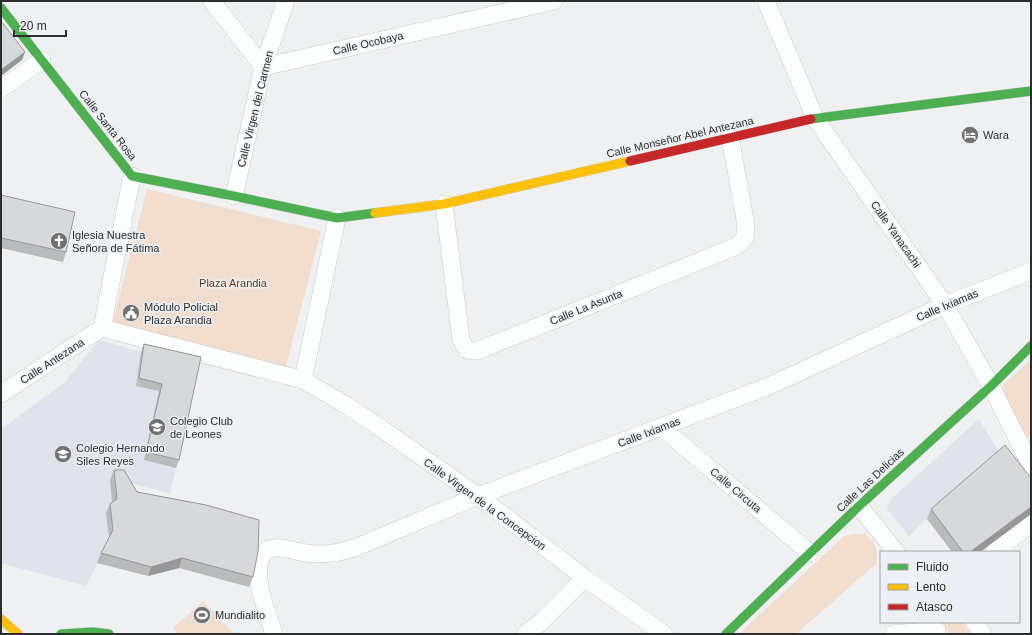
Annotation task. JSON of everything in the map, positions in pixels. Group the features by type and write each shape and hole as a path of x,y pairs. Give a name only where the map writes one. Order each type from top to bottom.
{"street":[{"path":"212,1 263,67"},
{"name":"Calle Virgen del Carmen","path":"234,196 263,67 286,1"},
{"name":"Calle Ocobaya","path":"263,67 554,1"},
{"name":"Calle Yanacachi","path":"766,1 815,118 945,305 991,386 1031,466"},
{"name":"Calle Santa Rosa","path":"1,8 132,176 337,218"},
{"path":"1,89 42,60"},
{"name":"Calle Monseñor Abel Antezana","path":"337,218 444,204 815,118 1031,91"},
{"name":"Calle La Asunta","path":"444,204 461,340 467,350 477,352 737,246 745,238 746,225 730,137"},
{"path":"102,328 132,176"},
{"path":"303,380 337,218"},
{"name":"Calle Ixiamas","path":"274,634 260,592 258,565 261,557 266,551 273,548 281,548 307,554 342,553 478,496 769,386 945,305 1031,271"},
{"name":"Calle Virgen de la Concepcion","path":"102,328 303,380 372,422 478,496 585,578 664,634"},
{"name":"Calle Antezana","path":"1,394 102,328"},
{"name":"Calle Las Delicias","path":"726,634 859,506 991,386 1031,346"},
{"name":"Calle Circuta","path":"661,427 810,554"},
{"path":"859,506 895,551"},
{"path":"995,551 1031,524"},
{"path":"525,634 541,622 585,578"},
{"path":"1,619 18,634"},
{"path":"975,623 983,634"},
{"path":"893,634 938,629"},
{"path":"61,634 93,632 109,634"}],"shaded area":[{"name":"Colegio Hernando Siles Reyes","path":"99,340 141,352 198,365 170,494 120,480 113,509 109,540 86,586 1,563 1,429 64,383"},
{"path":"979,419 1001,455 909,536 887,509 889,501"}],"green space":[{"name":"Plaza Arandia","path":"147,189 321,231 285,370 112,325"},
{"path":"1031,359 1031,437 1023,436 1001,394 1003,385"},
{"path":"866,534 872,541 877,551 876,564 796,634 741,634 741,632 844,536"},
{"name":"Mundialito","path":"203,601 234,634 178,634 173,628"},
{"path":"942,623 964,623 971,634 949,634"}],"building":[{"path":"1,21 25,52 1,70"},
{"path":"1,195 75,212 66,252 1,238"},
{"path":"144,344 201,357 179,460 146,452 162,384 139,378"},
{"path":"1005,445 1031,478 1031,507 971,551 962,551 931,509"},
{"path":"114,470 124,470 137,492 206,505 259,520 258,552 253,577 182,558 151,567 101,553 113,530 110,504 117,499"}],"traffic: fast":[{"path":"1,8 132,176 337,218 375,213"},
{"path":"811,119 1031,91"},
{"path":"726,634 859,506 991,386 1031,346"},
{"path":"61,634 93,632 109,634"}],"traffic: slow":[{"path":"375,213 444,204 630,161"},
{"path":"1,619 18,634"}],"traffic: jam":[{"path":"630,161 811,119"}],"place":[{"name":"Wara","path":"970,135"},
{"name":"Iglesia Nuestra Señora de Fátima","path":"59,241"},
{"name":"Módulo Policial Plaza Arandia","path":"131,313"},
{"name":"Colegio Club de Leones","path":"157,427"},
{"name":"Colegio Hernando Siles Reyes","path":"63,454"},
{"name":"Mundialito","path":"202,615"}]}
